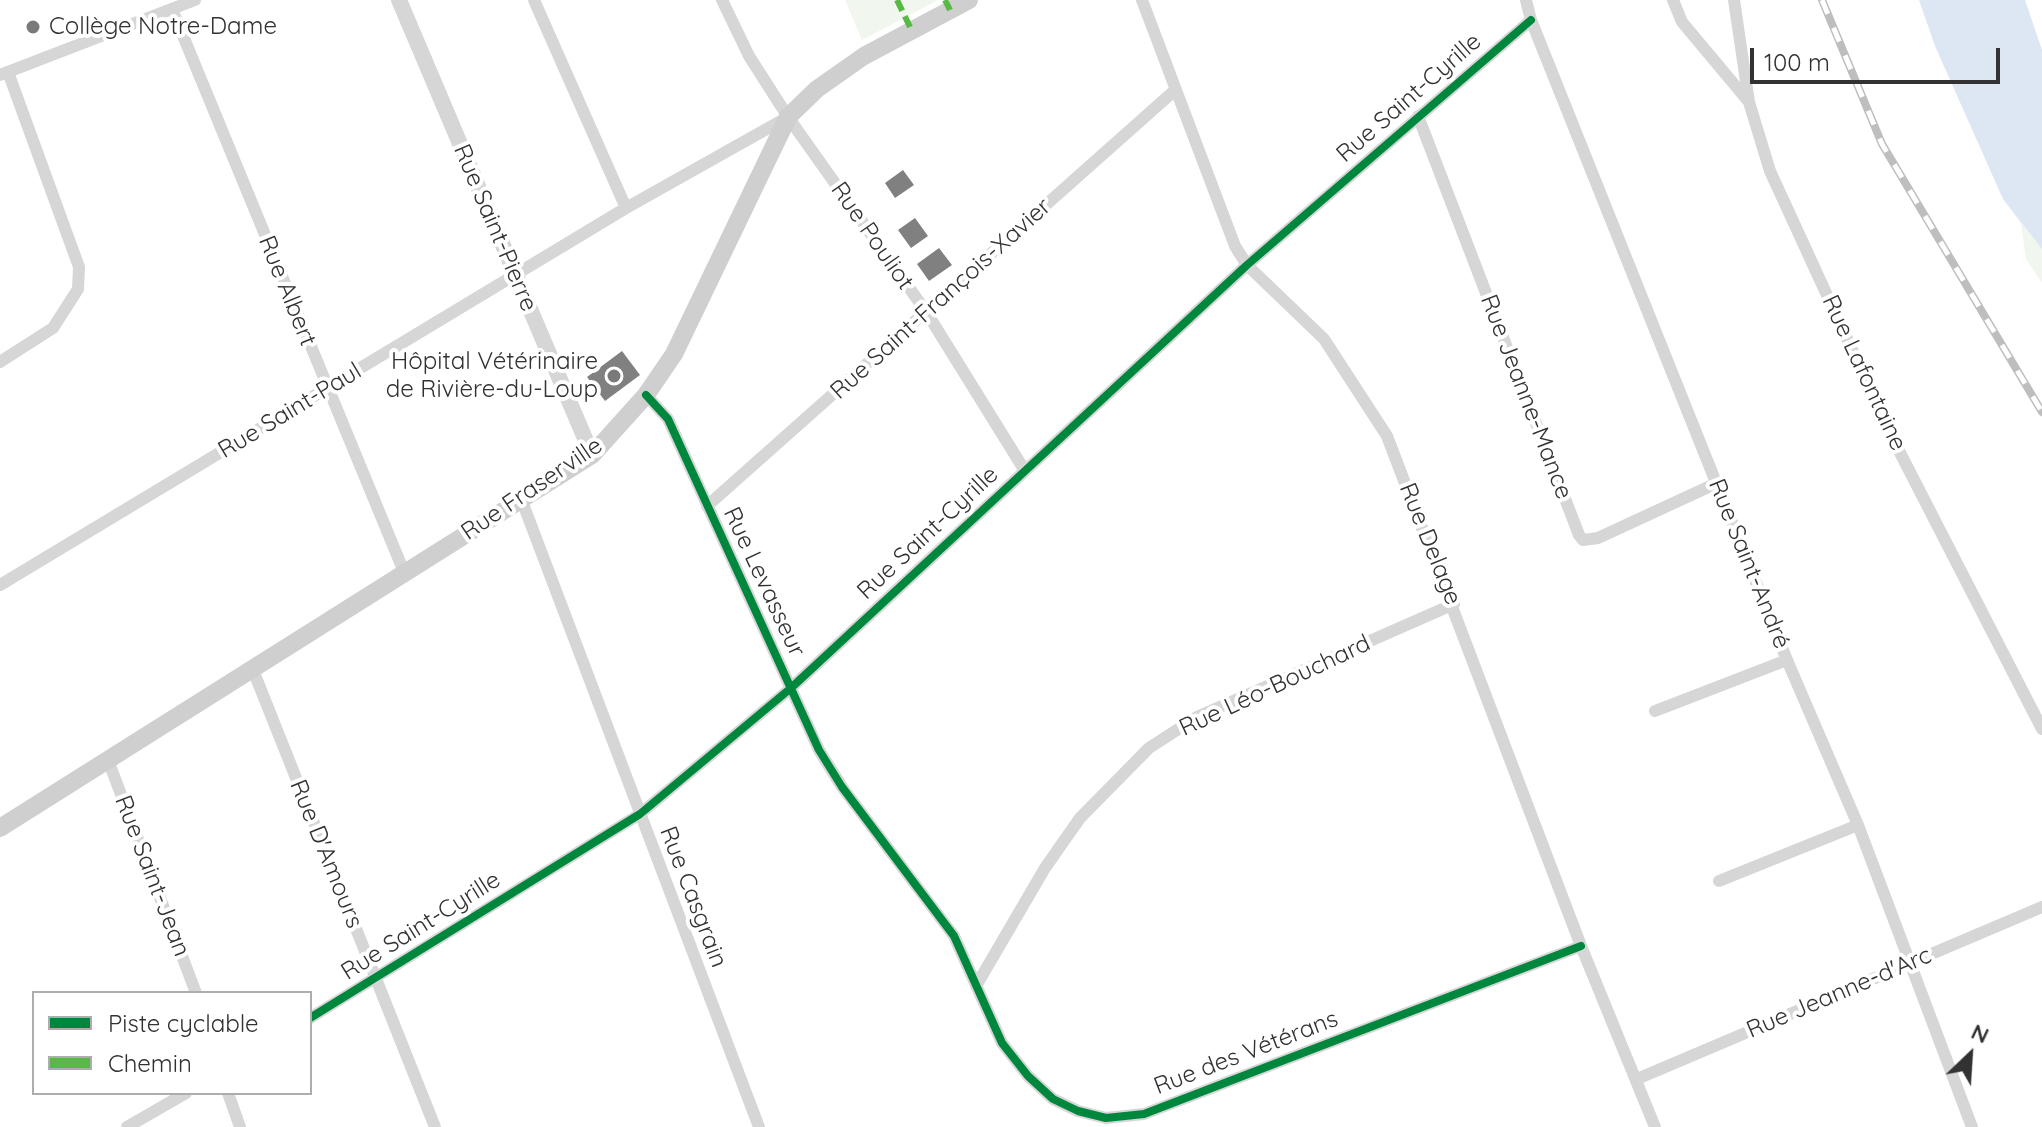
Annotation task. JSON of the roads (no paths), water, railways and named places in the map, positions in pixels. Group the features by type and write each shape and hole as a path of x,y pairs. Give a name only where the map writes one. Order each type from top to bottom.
{"main road":[{"name":"Rue Fraserville","path":"0,828 592,455 646,395 674,354 788,117 817,89 864,56 969,0"}],"street":[{"path":"0,362 53,328 78,289 79,267 4,73 195,0"},
{"name":"Rue Saint-Pierre","path":"399,0 592,455"},
{"path":"534,0 626,208"},
{"name":"Rue Pouliot","path":"722,0 749,56 788,117 927,313 1025,471"},
{"name":"Rue Delage","path":"1142,0 1225,226 1247,265 1324,339 1387,436 1454,604 1581,946 1655,1127"},
{"name":"Rue Saint-André","path":"1526,0 1531,20 1787,660 1858,825 1972,1127"},
{"path":"1673,0 1682,22 1749,102"},
{"name":"Rue Lafontaine","path":"1734,0 1749,102 1770,171 1893,439 2042,729"},
{"name":"Rue Albert","path":"172,9 404,572"},
{"name":"Rue Saint-Cyrille","path":"312,1017 640,814 791,688 1247,265 1531,20"},
{"name":"Rue Saint-François-Xavier","path":"707,506 1174,91"},
{"name":"Rue Jeanne-Mance","path":"1418,116 1583,540 1598,538 1717,483"},
{"name":"Rue Saint-Paul","path":"0,585 626,208 788,117"},
{"name":"Rue Levasseur","path":"646,395 668,419 819,750 842,787 954,936 976,986"},
{"name":"Rue Casgrain","path":"522,501 759,1127"},
{"name":"Rue Léo-Bouchard","path":"976,986 1045,868 1080,818 1149,748 1197,717 1454,604"},
{"path":"1655,711 1787,660"},
{"name":"Rue D'Amours","path":"253,670 435,1127"},
{"name":"Rue Saint-Jean","path":"108,760 195,991"},
{"path":"1719,881 1858,825"},
{"name":"Rue Jeanne-d'Arc","path":"1637,1079 2042,907"},
{"name":"Rue des Vétérans","path":"976,986 1002,1043 1028,1076 1053,1099 1078,1111 1106,1118 1144,1114 1581,946"},
{"path":"127,1127 183,1095"},
{"path":"229,1095 240,1127"}],"railway":[{"path":"1822,0 1882,144 2042,412"}],"place":[{"name":"Collège Notre-Dame","path":"33,27"},
{"name":"Hôpital Vétérinaire de Rivière-du-Loup","path":"614,376"}]}
